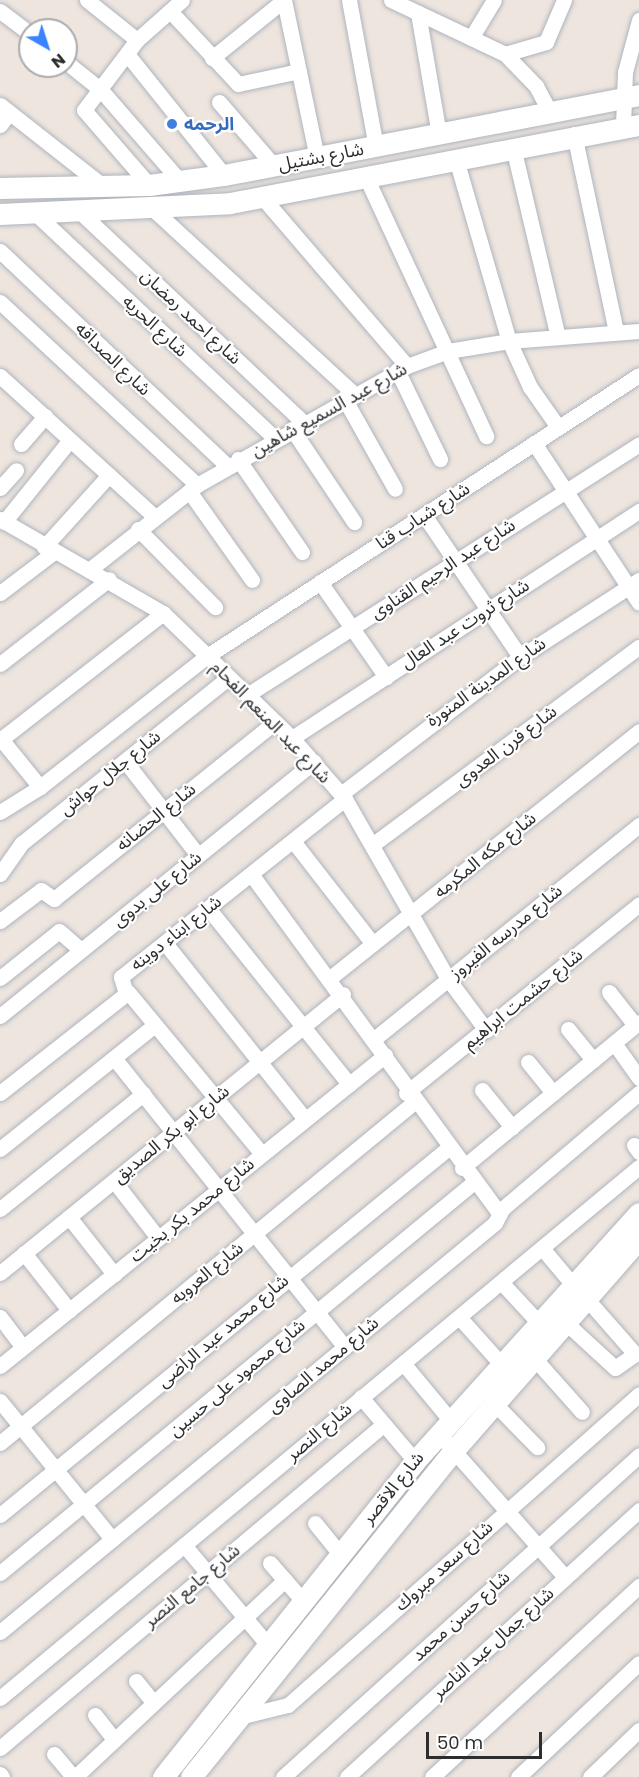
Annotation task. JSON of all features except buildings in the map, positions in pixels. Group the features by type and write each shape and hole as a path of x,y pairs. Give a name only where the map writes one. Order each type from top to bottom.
{"street":[{"path":"87,0 137,40"},
{"path":"212,58 284,0 317,158"},
{"path":"349,0 376,147"},
{"path":"391,0 505,54 536,86 550,111"},
{"path":"471,38 494,0"},
{"path":"505,54 546,42 564,0"},
{"path":"149,185 84,113 137,40 175,4 212,58 238,84 299,71"},
{"path":"0,11 18,25"},
{"path":"418,13 439,134"},
{"path":"631,125 631,96 639,20"},
{"path":"127,54 224,175"},
{"path":"78,72 100,89 180,181"},
{"name":"شارع بشتيل","path":"0,188 149,185 224,175 631,96"},
{"path":"219,102 275,166"},
{"path":"3,114 103,186"},
{"name":"شارع بشتيل","path":"0,214 154,210 263,198 364,175 631,125"},
{"path":"574,134 616,332"},
{"path":"513,147 558,337"},
{"path":"456,159 509,341 530,387 558,427"},
{"path":"364,175 486,436"},
{"path":"263,198 402,368 440,459"},
{"path":"154,210 348,395 395,489"},
{"name":"شارع احمد رمضان","path":"79,211 298,426 354,522"},
{"name":"شارع الحريه","path":"36,213 275,438"},
{"name":"شارع الصداقه","path":"0,251 232,463 302,552"},
{"path":"0,302 193,488 252,580"},
{"name":"شارع عبد السميع شاهين","path":"89,570 154,516 193,488 348,395 402,368 448,351 509,341 639,331"},
{"name":"شارع شباب قنا","path":"0,812 40,787 207,656 639,375"},
{"path":"3,384 45,416 154,516"},
{"path":"21,444 45,416"},
{"path":"2,521 70,440"},
{"path":"534,443 597,538 634,583 639,603"},
{"name":"شارع عبد الرحيم القناوى","path":"247,695 639,444"},
{"path":"0,488 16,470"},
{"path":"0,593 49,550 109,475"},
{"name":"شارع ثروت عبد العال","path":"292,738 639,511"},
{"path":"424,515 520,657"},
{"name":"شارع عبد المنعم الفحام","path":"2,521 49,550 109,579 163,613 292,738 343,797 448,980 486,1030"},
{"path":"138,529 215,607"},
{"path":"0,664 109,579"},
{"path":"320,582 386,677"},
{"name":"شارع المدينة المنورة","path":"343,797 520,657 634,583"},
{"path":"40,787 1,739 163,613"},
{"name":"شارع فرن العدوى","path":"372,845 639,647"},
{"name":"شارع جلال حواش","path":"0,874 22,843 228,678"},
{"name":"شارع الحضانه","path":"0,921 38,891 54,898 275,722"},
{"name":"شارع مكه المكرمه","path":"330,978 639,731"},
{"path":"125,761 198,855"},
{"name":"شارع على بدوى","path":"0,1016 314,762"},
{"name":"شارع ابناء دوينه","path":"0,1093 128,992 121,977 293,841 343,797"},
{"name":"شارع مدرسه الفيروز","path":"374,1039 639,825"},
{"path":"293,841 373,944"},
{"path":"251,874 343,994 385,1055 410,1098 447,1149 500,1214"},
{"name":"شارع حشمت ابراهيم","path":"410,1098 486,1030 639,904"},
{"path":"208,908 348,1084"},
{"path":"0,978 59,931 81,950"},
{"path":"165,943 305,1119"},
{"path":"128,992 262,1154"},
{"path":"462,1168 637,1024 609,992"},
{"name":"شارع ابو بكر الصديق","path":"0,1274 343,994"},
{"path":"0,1149 155,1025"},
{"path":"568,1029 593,1060"},
{"path":"614,1043 639,1078"},
{"name":"شارع محمد بكر بخيت","path":"0,1366 385,1055"},
{"path":"114,1058 345,1347"},
{"path":"528,1062 553,1093"},
{"path":"482,1090 512,1127"},
{"name":"شارع محمد الصاوى","path":"0,1632 345,1347 639,1093"},
{"path":"0,1209 143,1094"},
{"name":"شارع العروبه","path":"0,1443 254,1234 410,1098"},
{"name":"شارع محمد عبد الراضى","path":"0,1515 447,1149"},
{"name":"شارع النصر","path":"0,1698 639,1167"},
{"path":"114,1181 158,1238"},
{"name":"شارع محمود على حسين","path":"0,1573 474,1182"},
{"name":"شارع الاقصر","path":"191,1777 453,1450 565,1322 580,1292 639,1213"},
{"path":"69,1217 114,1274"},
{"name":"شارع الاقصر","path":"163,1777 340,1554 445,1427 539,1323 637,1247"},
{"path":"542,1248 634,1354 615,1368 565,1322"},
{"path":"24,1253 69,1310"},
{"path":"501,1282 539,1323"},
{"path":"0,1317 24,1347"},
{"path":"459,1317 501,1365"},
{"path":"534,1358 582,1412"},
{"path":"403,1363 445,1427 453,1450 565,1577"},
{"name":"شارع سعد مبروك","path":"239,1717 288,1705 639,1394"},
{"path":"361,1397 415,1461"},
{"path":"0,1401 112,1539"},
{"path":"494,1403 537,1447"},
{"name":"شارع جامع النصر","path":"0,1748 384,1424"},
{"name":"شارع حسن محمد","path":"283,1777 639,1455"},
{"name":"شارع جمال عبد الناصر","path":"347,1777 639,1510"},
{"path":"315,1523 340,1554"},
{"path":"184,1545 268,1645"},
{"path":"270,1563 303,1602"},
{"path":"54,1754 74,1777 243,1615 285,1580"},
{"path":"432,1777 639,1586"},
{"path":"518,1777 639,1664"},
{"path":"136,1681 153,1702"},
{"path":"95,1715 114,1739"},
{"path":"590,1777 639,1730"}],"place":[{"name":"الرحمه","path":"172,124"}]}
